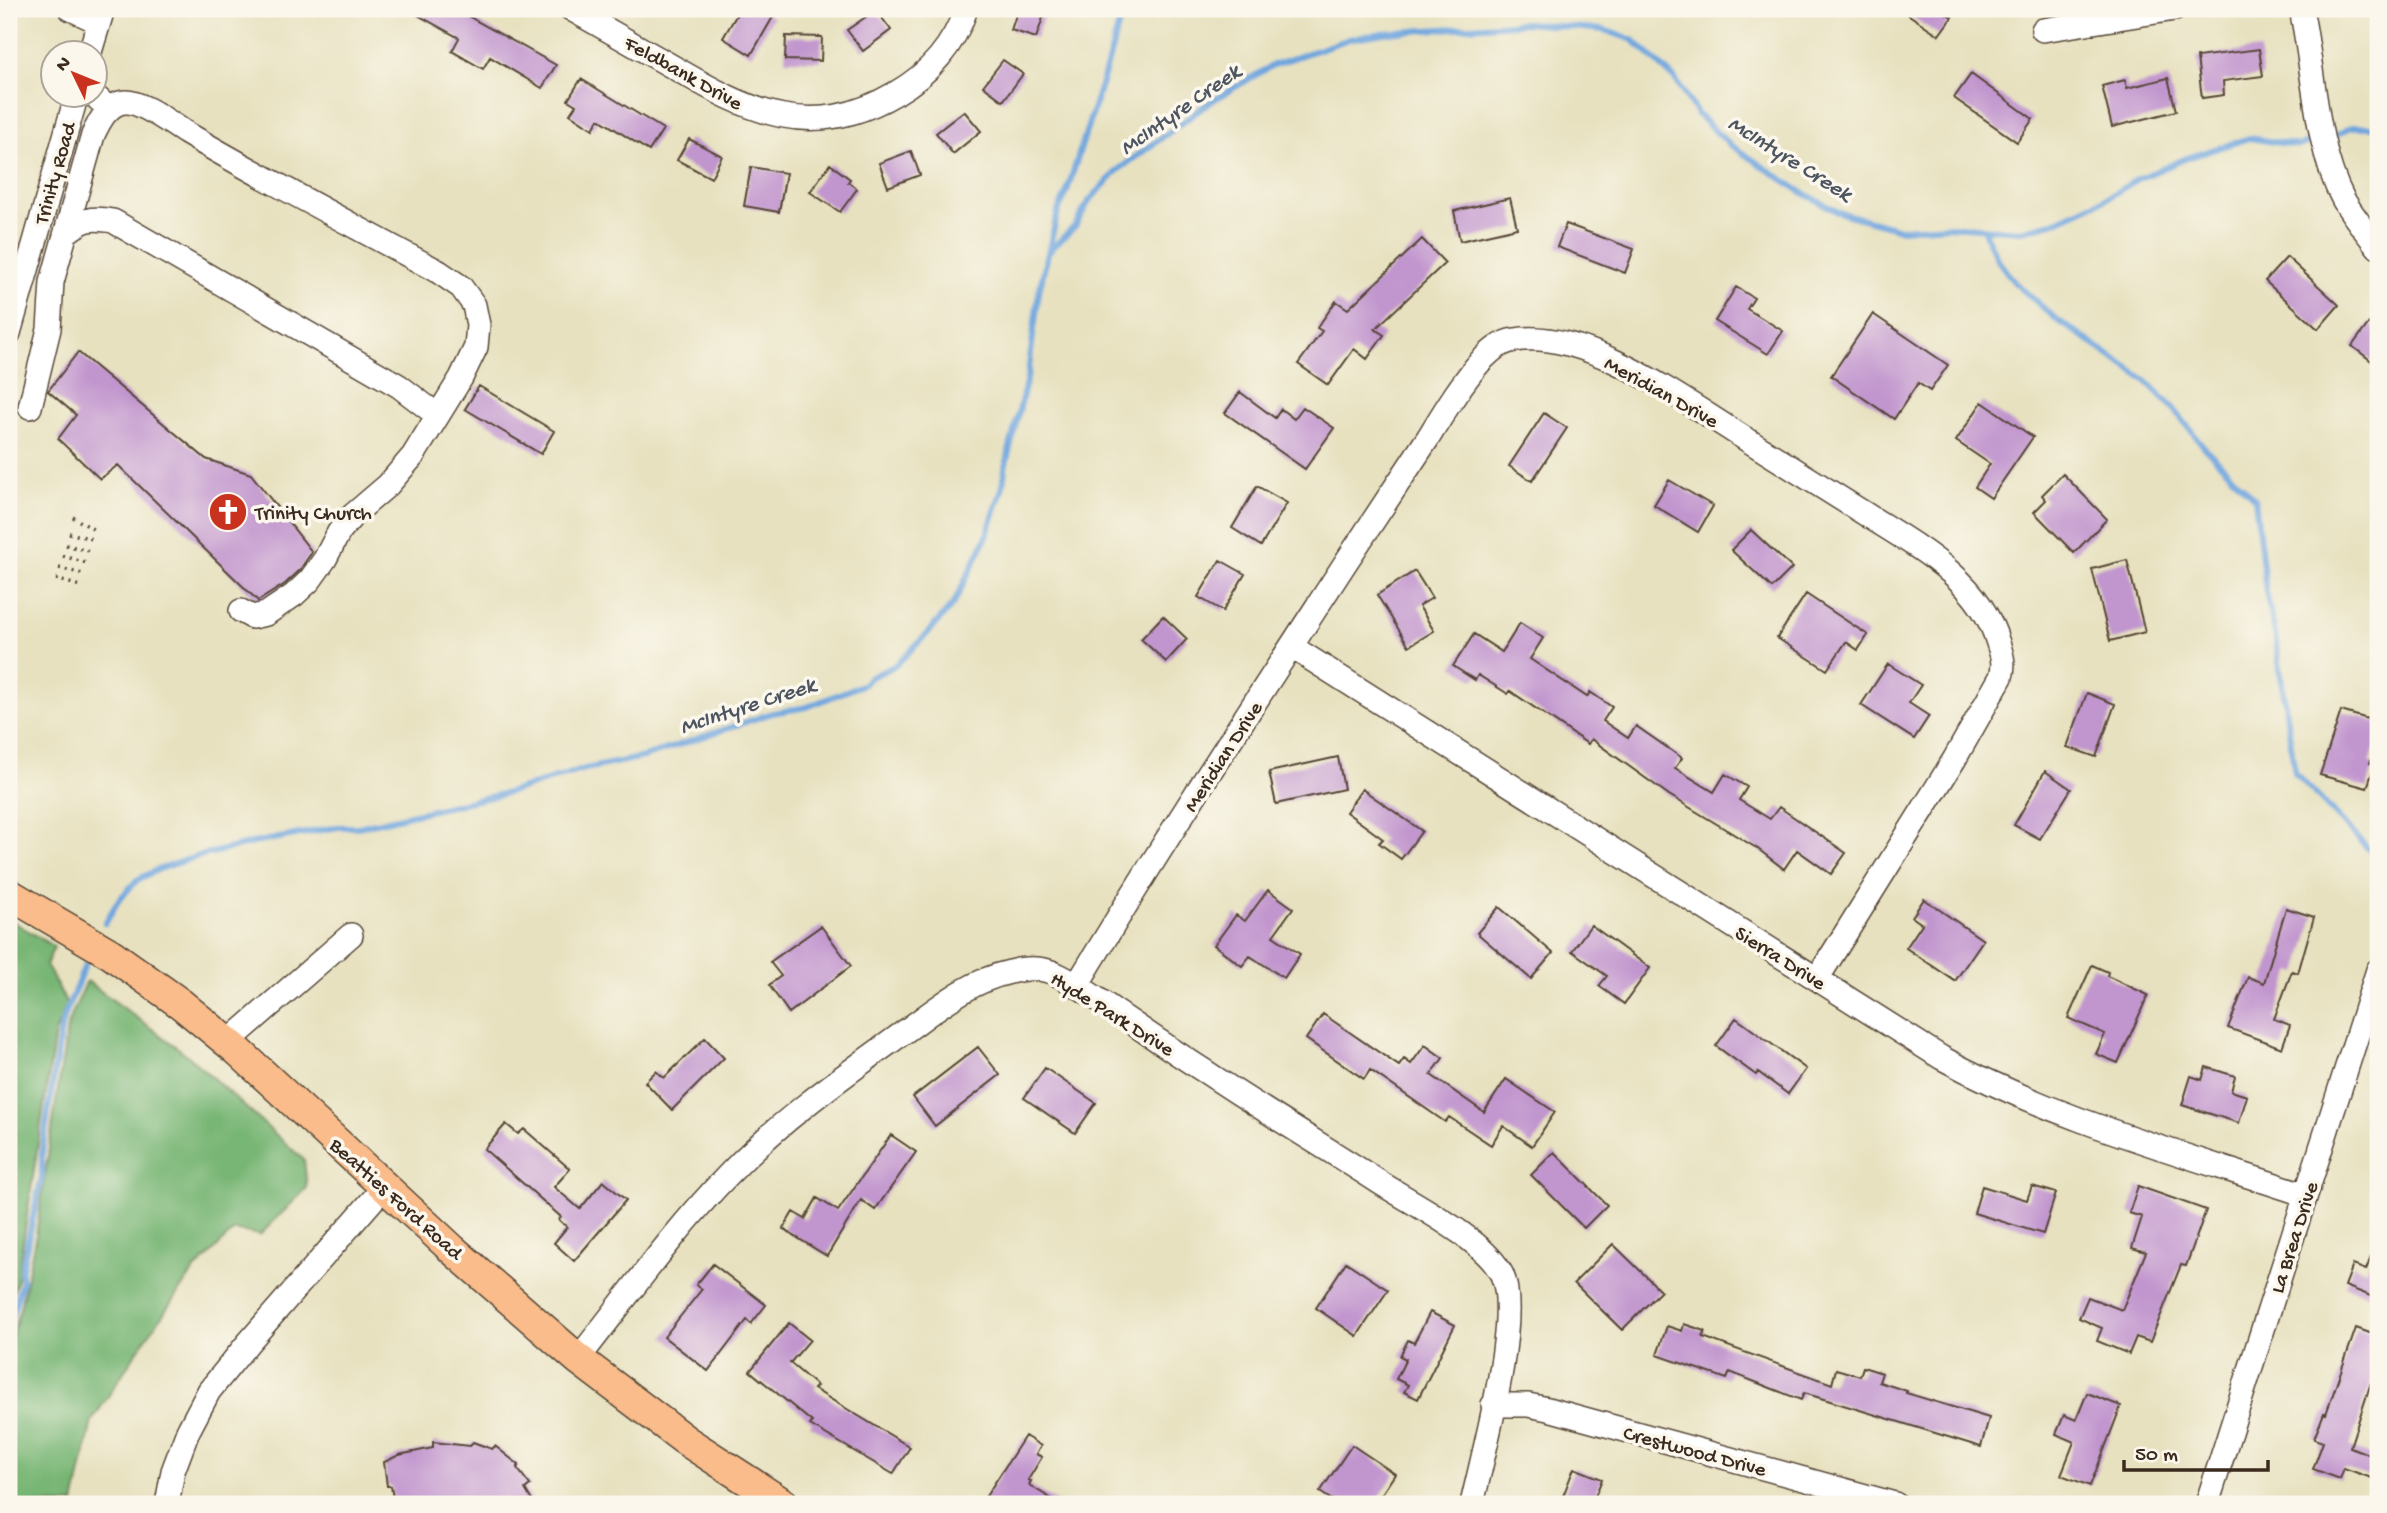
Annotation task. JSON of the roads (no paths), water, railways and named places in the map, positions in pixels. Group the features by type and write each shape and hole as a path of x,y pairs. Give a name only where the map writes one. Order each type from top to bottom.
{"main road":[{"name":"Beatties Ford Road","path":"9,894 136,971 228,1043 384,1187 578,1359 685,1440 784,1504"}],"street":[{"path":"71,9 101,15 94,38"},
{"name":"Feldbank Drive","path":"571,9 746,107 772,115 807,119 856,111 880,103 908,86 927,71 943,53 953,39 966,9"},
{"path":"2301,9 2333,176 2358,223 2378,247"},
{"path":"2043,30 2164,10"},
{"path":"108,102 127,102 140,106 439,272 461,287 474,305 478,325 476,347 461,379 413,456 353,515 339,532 326,559 294,595 266,614 252,617 241,611"},
{"name":"Trinity Road","path":"9,332 73,108"},
{"path":"30,407 49,328 52,282 99,122 100,108"},
{"path":"66,233 78,223 92,217 113,221 399,386 437,415"},
{"name":"Meridian Drive","path":"1077,985 1451,402 1479,364 1496,347 1513,340 1558,342 1592,352 1628,368 1884,526 1940,564 1978,599 1996,635 2004,662 2003,670 1987,704 1817,979"},
{"name":"Sierra Drive","path":"1292,647 1942,1058 1991,1085 2059,1111 2306,1195"},
{"path":"228,1043 351,934"},
{"name":"Hyde Park Drive","path":"578,1359 676,1234 729,1173 825,1089 969,987 991,977 1029,969 1055,973 1433,1216 1474,1243 1491,1258 1506,1284 1507,1324 1472,1504"},
{"name":"La Brea Drive","path":"2207,1504 2378,970"},
{"path":"167,1504 173,1471 188,1431 209,1391 384,1187"},
{"name":"Crestwood Drive","path":"1493,1405 1528,1405 1548,1409 1895,1504"}],"waterway":[{"name":"McIntyre Creek","path":"105,923 118,901 137,880 195,857 338,827 358,827 507,793 585,769 644,757 772,713 807,707 864,684 869,678 896,665 954,603 986,538 1003,486 1028,374 1039,291 1058,211 1104,76 1123,9"},
{"name":"McIntyre Creek","path":"1049,251 1075,226 1089,201 1118,170 1210,102 1273,65 1349,39 1383,33 1527,23 1604,30 1633,40 1675,79 1698,115 1729,144 1800,191 1838,212 1900,229 1951,226 2021,231 2052,223 2107,198 2138,179 2187,158 2249,138 2299,146 2311,141"},
{"name":"McIntyre Creek","path":"2335,136 2351,127 2378,127"},
{"path":"1983,228 1997,259 2014,282 2056,319 2144,379 2255,499 2266,592 2275,634 2295,773 2378,859"},
{"name":"McIntyre Creek","path":"9,1325 22,1282 21,1272 42,1176 42,1152 62,1022 85,965"}],"place":[{"name":"Trinity Church","path":"228,512"}]}
